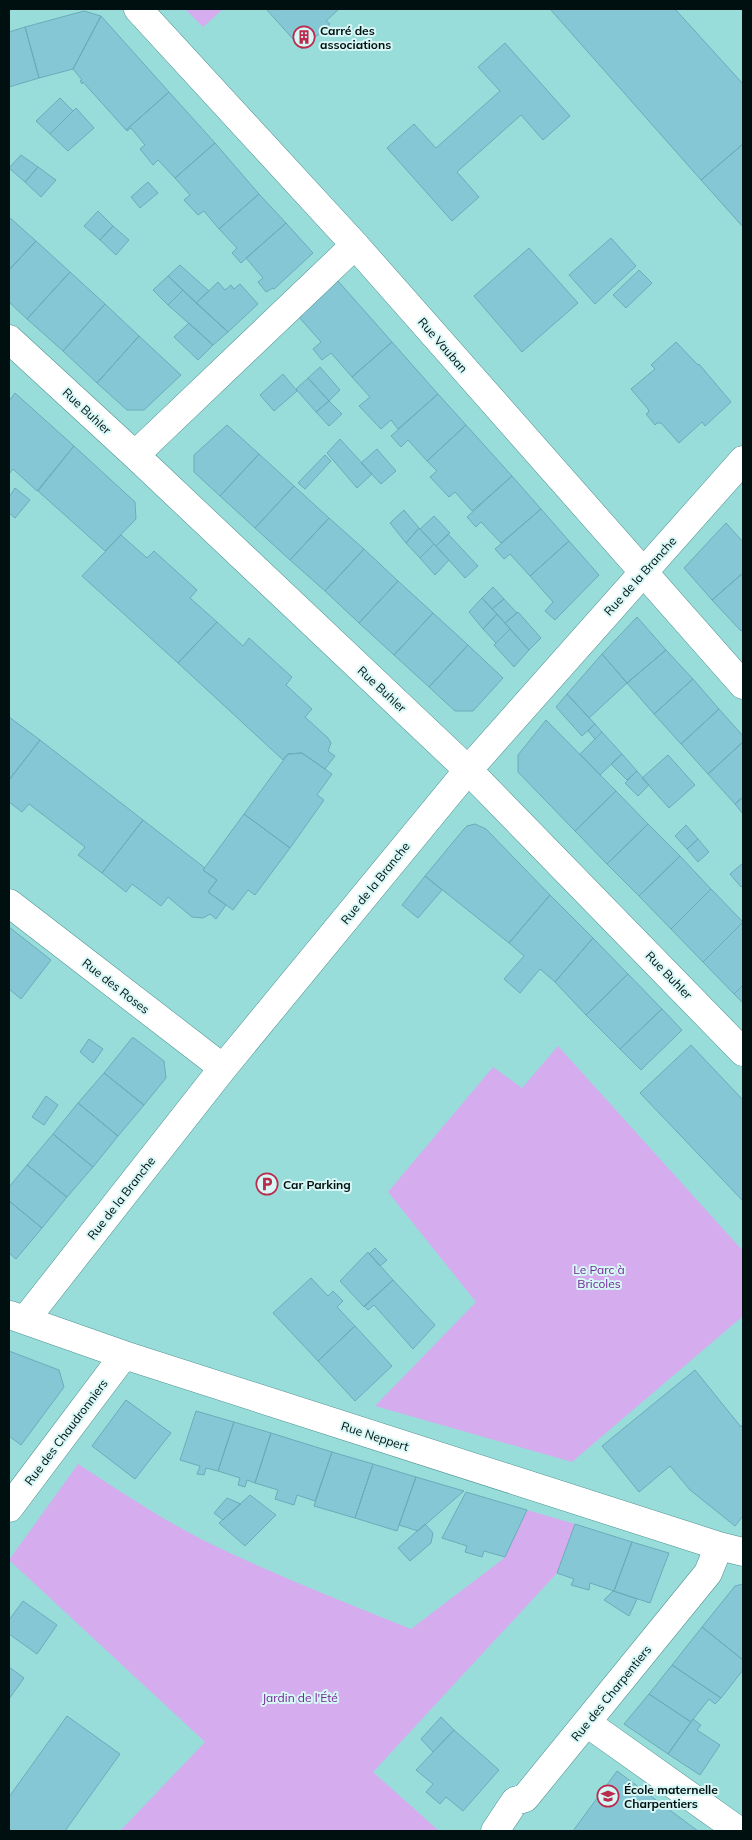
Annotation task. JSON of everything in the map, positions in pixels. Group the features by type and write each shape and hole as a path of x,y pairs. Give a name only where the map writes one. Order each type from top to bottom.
{"street":[{"name":"Rue Vauban","path":"138,9 354,245 743,685"},
{"path":"135,455 354,245"},
{"name":"Rue Buhler","path":"9,339 135,455 468,770 743,1052"},
{"name":"Rue de la Branche","path":"17,1317 468,770 743,460"},
{"name":"Rue des Roses","path":"9,903 223,1068"},
{"name":"Rue Neppert","path":"17,1317 124,1356 731,1549"},
{"name":"Rue des Chaudronniers","path":"9,1508 124,1356"},
{"name":"Rue des Charpentiers","path":"495,1831 515,1801 526,1798 708,1573 731,1549"},
{"path":"587,1723 739,1831"}],"green space":[{"path":"185,9 223,9 203,27"},
{"name":"Le Parc à Bricoles","path":"558,1046 743,1251 743,1316 572,1462 375,1406 476,1302 388,1192 493,1067 522,1088"},
{"name":"Jardin de l'Été","path":"78,1464 157,1514 205,1541 281,1576 411,1629 503,1559 527,1510 575,1524 557,1573 373,1772 439,1831 120,1831 205,1742 9,1560"}],"building":[{"name":"Carré des associations","path":"266,9 339,9 326,21 330,24 302,49"},
{"path":"550,9 675,9 743,84 743,144 701,180"},
{"path":"84,11 101,16 73,69 39,78 25,27"},
{"path":"101,16 169,92 126,130 83,82 82,84 80,81 82,80 73,69"},
{"path":"25,27 39,78 9,87 9,32"},
{"path":"505,43 570,116 543,140 521,115 457,172 479,197 452,221 387,148 414,124 436,148 500,91 478,67"},
{"path":"169,92 215,143 175,178 158,160 153,165 140,149 145,145 131,128 126,130"},
{"path":"60,98 73,111 50,134 36,121"},
{"path":"76,108 94,128 68,151 50,134"},
{"path":"215,143 259,194 219,229 204,211 198,215 184,200 190,195 175,178"},
{"path":"743,144 743,227 701,180"},
{"path":"21,155 38,167 25,182 9,168"},
{"path":"38,167 56,180 41,197 25,182"},
{"path":"148,182 158,193 140,208 131,197"},
{"path":"259,194 286,223 241,263 232,253 237,248 219,229"},
{"path":"98,211 113,226 100,240 84,226"},
{"path":"9,217 36,241 9,270"},
{"path":"286,223 313,253 274,289 266,292 258,282 263,278 246,258"},
{"path":"113,226 129,240 116,255 100,240"},
{"path":"611,238 636,266 595,304 569,275"},
{"path":"36,241 70,272 27,319 9,302 9,270"},
{"path":"529,248 578,303 522,352 474,296"},
{"path":"180,265 209,291 196,303 168,276"},
{"path":"639,270 652,283 626,308 613,295"},
{"path":"70,272 105,304 63,351 27,319"},
{"path":"168,276 183,290 168,305 153,290"},
{"path":"338,281 392,342 352,377 331,353 322,360 313,349 321,342 298,316"},
{"path":"218,282 225,290 231,285 234,289 240,284 258,304 228,332 196,303"},
{"path":"183,290 228,332 213,345 168,305"},
{"path":"105,304 139,336 97,383 63,351"},
{"path":"189,323 213,345 198,360 174,337"},
{"path":"139,336 181,375 144,410 127,410 97,383"},
{"path":"392,342 438,394 398,429 391,420 381,429 359,406 370,397 352,377"},
{"path":"676,342 699,364 731,402 705,426 702,422 679,443 661,423 655,425 646,414 649,412 648,409 631,389 655,369 651,365"},
{"path":"320,367 340,390 329,401 308,378"},
{"path":"283,374 297,391 274,411 260,395"},
{"path":"308,378 329,401 316,412 296,389"},
{"path":"15,393 74,446 37,491 13,469 9,474 9,401"},
{"path":"438,394 466,425 427,461 408,440 401,447 391,436"},
{"path":"329,401 342,414 329,426 316,412"},
{"path":"227,425 259,454 220,496 194,472 194,455"},
{"path":"466,425 512,476 472,511 455,492 449,497 430,477 437,471 427,461"},
{"path":"340,439 372,474 357,488 327,453"},
{"path":"74,446 135,502 136,519 105,551 38,491"},
{"path":"377,449 396,471 381,484 361,463"},
{"path":"259,454 294,486 255,528 220,496"},
{"path":"325,455 331,461 305,489 298,483"},
{"path":"512,476 541,509 501,543 481,522 476,527 467,517"},
{"path":"294,486 329,518 290,560 255,528"},
{"path":"15,488 30,500 15,518 9,513 9,497"},
{"path":"541,509 569,541 530,576 510,554 504,559 495,549"},
{"path":"404,510 419,528 406,543 390,523"},
{"path":"434,516 450,533 436,546 420,529"},
{"path":"329,518 364,549 325,591 290,560"},
{"path":"726,523 743,542 743,573 712,600 684,568"},
{"path":"419,528 434,544 420,558 406,543"},
{"path":"448,534 478,566 465,578 436,546"},
{"path":"121,535 147,558 154,551 197,590 190,598 217,622 178,663 82,576"},
{"path":"569,541 599,575 555,620 545,611 553,602 530,576"},
{"path":"434,544 449,560 435,575 420,558"},
{"path":"364,549 398,581 359,623 325,591"},
{"path":"743,573 743,629 741,631 712,600"},
{"path":"398,581 433,613 394,655 359,623"},
{"path":"493,587 504,599 492,609 482,598"},
{"path":"482,598 497,614 483,629 469,612"},
{"path":"504,599 517,613 505,623 492,609"},
{"path":"518,612 541,638 529,650 505,623"},
{"path":"433,613 468,645 429,687 394,655"},
{"path":"497,614 510,629 496,643 483,629"},
{"path":"637,617 666,650 627,683 602,654"},
{"path":"217,622 243,646 249,638 292,677 286,685 312,709 305,717 331,743 328,751 335,756 325,769 302,753 288,754 283,760 178,663"},
{"path":"510,629 529,650 514,667 494,645"},
{"path":"468,645 503,678 473,711 455,711 429,687"},
{"path":"666,650 693,679 654,714 627,683"},
{"path":"602,654 627,683 589,718 567,694"},
{"path":"693,679 719,709 681,744 654,714"},
{"path":"567,694 595,724 582,736 556,707"},
{"path":"719,709 743,736 743,742 708,774 681,744"},
{"path":"9,717 40,740 9,780"},
{"path":"546,720 616,791 575,831 518,772 518,755"},
{"path":"595,724 602,732 595,739 588,731"},
{"path":"602,732 622,754 600,775 580,754"},
{"path":"40,740 143,820 102,873 78,855 85,847 29,804 22,812 9,802 9,780"},
{"path":"743,742 743,797 735,804 708,774"},
{"path":"302,753 332,774 317,795 324,800 290,848 244,814 288,754"},
{"path":"622,754 637,771 627,780 611,764"},
{"path":"668,755 695,785 669,808 642,778"},
{"path":"637,771 649,785 638,796 625,783"},
{"path":"616,791 648,824 607,864 575,831"},
{"path":"743,797 743,814 735,804"},
{"path":"244,814 290,848 255,895 248,890 233,910 208,892 217,880 203,870"},
{"path":"143,820 205,868 203,870 217,880 208,892 226,905 216,919 210,914 203,918 192,917 168,897 161,906 132,884 126,892 102,873"},
{"path":"475,824 486,829 550,895 509,943 425,876 464,829"},
{"path":"648,824 680,856 639,896 607,864"},
{"path":"686,825 698,839 687,849 675,836"},
{"path":"698,839 709,852 698,862 687,849"},
{"path":"680,856 711,889 671,929 639,896"},
{"path":"743,863 743,885 741,887 730,874"},
{"path":"425,876 442,890 418,918 402,905"},
{"path":"711,889 743,922 703,962 671,929"},
{"path":"550,895 593,938 555,982 540,969 520,993 504,979 524,956 509,943"},
{"path":"743,922 743,985 734,994 703,962"},
{"path":"9,927 51,960 21,999 9,989"},
{"path":"593,938 628,974 586,1015 555,982"},
{"path":"628,974 662,1009 620,1049 586,1015"},
{"path":"743,985 743,1003 734,994"},
{"path":"662,1009 682,1030 641,1070 620,1049"},
{"path":"132,1038 164,1061 166,1078 144,1105 104,1073"},
{"path":"89,1039 103,1049 93,1063 80,1052"},
{"path":"691,1045 743,1100 743,1201 640,1093"},
{"path":"104,1073 144,1105 118,1136 78,1103"},
{"path":"46,1096 58,1105 44,1125 32,1117"},
{"path":"78,1103 118,1136 93,1167 53,1134"},
{"path":"53,1134 93,1167 67,1197 27,1165"},
{"path":"27,1165 67,1197 42,1228 9,1201 9,1187"},
{"path":"9,1201 42,1228 16,1259 9,1253"},
{"path":"375,1248 387,1260 380,1266 369,1254"},
{"path":"368,1252 393,1280 364,1307 340,1281"},
{"path":"311,1278 328,1296 333,1291 343,1301 337,1307 355,1326 318,1361 273,1313"},
{"path":"393,1280 435,1325 413,1349 374,1305 368,1310 364,1306"},
{"path":"355,1326 392,1366 355,1401 318,1361"},
{"path":"9,1351 59,1370 64,1387 21,1445 9,1436"},
{"path":"695,1370 741,1427 743,1424 743,1516 735,1526 690,1490 670,1466 639,1492 602,1446"},
{"path":"126,1400 171,1433 135,1479 92,1446"},
{"path":"196,1411 234,1422 218,1471 206,1468 204,1475 197,1474 200,1466 180,1460"},
{"path":"234,1422 271,1433 255,1483 247,1480 245,1487 238,1485 240,1478 218,1471"},
{"path":"271,1433 332,1452 315,1501 297,1495 294,1505 275,1499 278,1490 255,1483"},
{"path":"332,1452 373,1464 355,1518 314,1506"},
{"path":"373,1464 416,1477 397,1531 355,1518"},
{"path":"416,1477 464,1491 418,1531 399,1525"},
{"path":"466,1492 527,1510 505,1557 484,1551 482,1557 465,1552 467,1546 442,1538"},
{"path":"250,1495 276,1515 245,1546 219,1523"},
{"path":"227,1498 241,1504 223,1520 214,1513"},
{"path":"425,1524 433,1533 431,1543 410,1561 398,1548"},
{"path":"575,1524 632,1542 614,1591 590,1583 589,1590 571,1585 574,1579 557,1573"},
{"path":"632,1542 669,1553 650,1603 614,1591"},
{"path":"743,1584 743,1660 702,1627 735,1586"},
{"path":"613,1591 637,1599 629,1616 604,1600"},
{"path":"23,1601 57,1625 37,1654 9,1634 9,1620"},
{"path":"702,1627 743,1660 743,1670 721,1698 672,1665"},
{"path":"672,1665 721,1698 715,1704 709,1699 691,1722 649,1694"},
{"path":"9,1667 24,1678 9,1699"},
{"path":"649,1694 691,1722 668,1754 624,1724"},
{"path":"67,1716 120,1754 65,1831 9,1831 9,1797"},
{"path":"441,1717 454,1730 433,1752 421,1739"},
{"path":"693,1719 701,1725 697,1730 720,1745 700,1775 668,1754"},
{"path":"454,1730 499,1770 463,1811 446,1797 440,1804 426,1792 433,1784 416,1770"},
{"name":"École maternelle Charpentiers","path":"617,1771 698,1831 573,1831"}],"place":[{"name":"Carré des associations","path":"304,37"},
{"name":"Car Parking","path":"267,1184"},
{"name":"École maternelle Charpentiers","path":"608,1796"}]}
